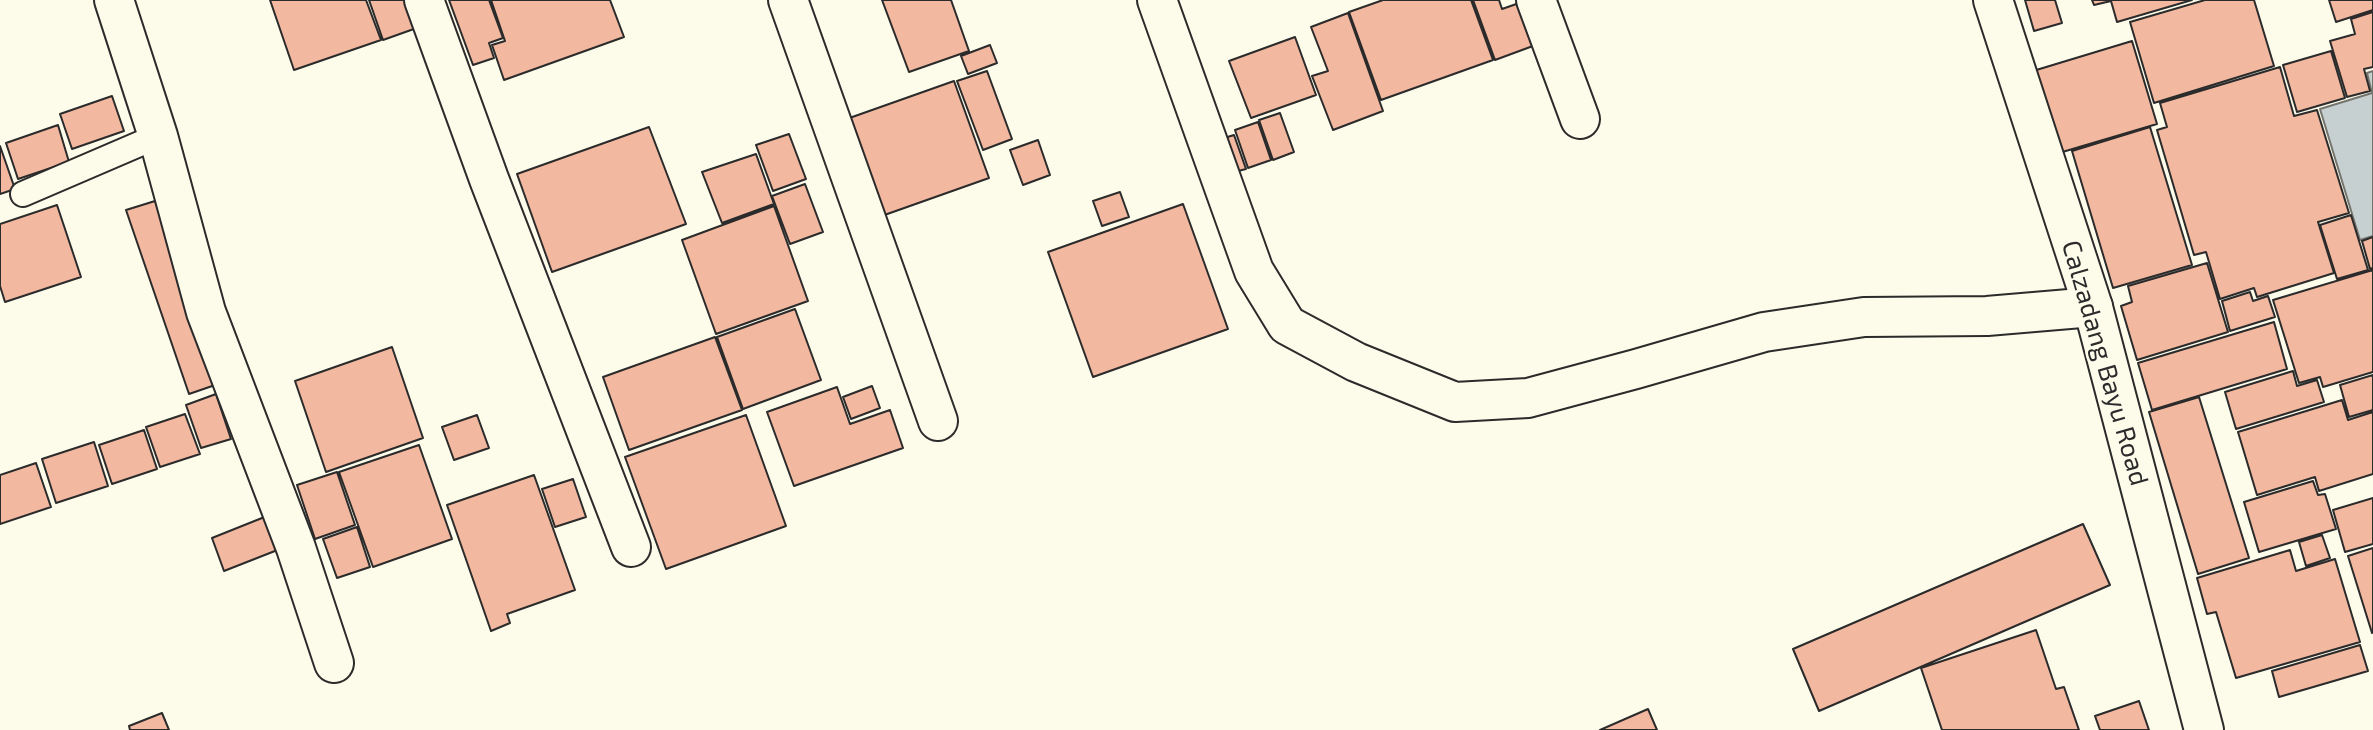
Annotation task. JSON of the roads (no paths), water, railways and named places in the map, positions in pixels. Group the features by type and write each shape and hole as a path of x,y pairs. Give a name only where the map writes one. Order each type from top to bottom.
{"street":[{"path":"114,0 158,136 206,312 296,548 334,663"},
{"path":"424,0 489,179 631,547"},
{"path":"788,0 938,421"},
{"path":"1157,0 1254,271 1287,325 1356,362 1455,402 1528,398 1764,332 1864,317 1987,316 2093,307"},
{"path":"1536,0 1580,119"},
{"name":"Calzadang Bayu Road","path":"1993,0 2093,307 2204,730"}],"lane":[{"path":"23,194 158,136"}]}
